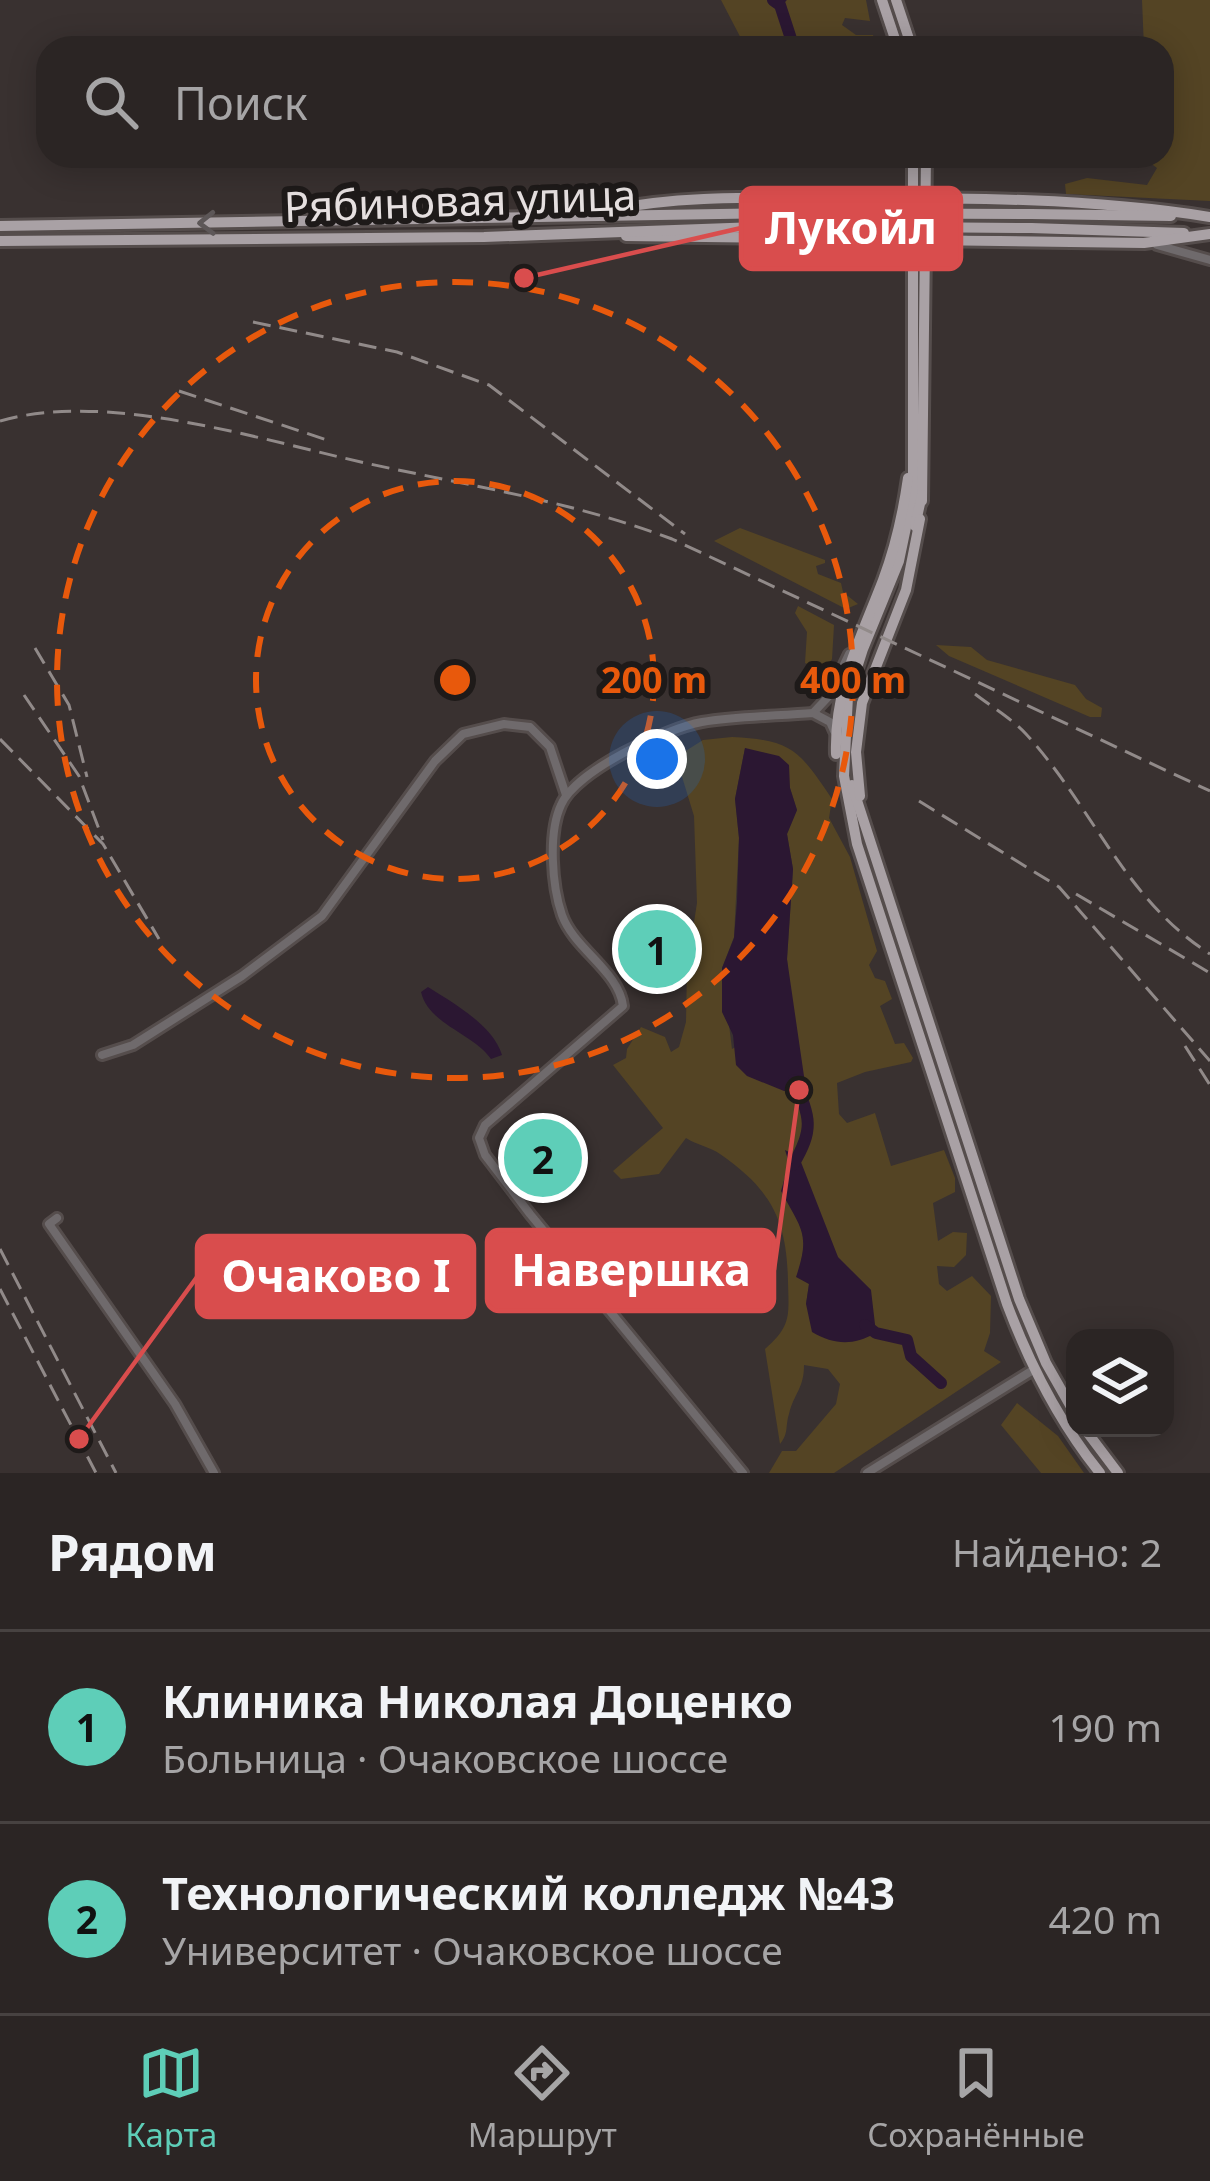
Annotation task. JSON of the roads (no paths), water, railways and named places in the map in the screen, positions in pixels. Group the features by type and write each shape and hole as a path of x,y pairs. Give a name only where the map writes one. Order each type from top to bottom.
{"main road":[{"path":"881,0 894,36"},
{"path":"896,0 908,36"},
{"path":"915,168 920,199"},
{"path":"924,168 910,460 900,525 885,576 839,695 836,738 842,799 862,840 1019,1299 1066,1398"},
{"path":"576,216 695,199 875,198 1138,206 1210,217"},
{"name":"Рябиновая улица","path":"0,241 484,238 786,219 1031,214 1210,217"},
{"name":"Рябиновая улица","path":"0,226 576,216 1210,234"},
{"path":"587,232 633,237 1144,243 1210,234"},
{"path":"862,840 858,720 872,671 906,590 922,495 919,237"},
{"path":"914,388 915,469 906,539 857,664 845,715 844,776 1007,1304 1033,1370 1100,1473"},
{"path":"1091,1437 1118,1473"}],"street":[{"path":"873,237 884,232 891,215 886,204 875,198"},
{"path":"964,200 951,206 946,219 952,232 964,238"},
{"path":"1144,243 1210,260"},
{"path":"813,713 829,696 860,632"},
{"path":"742,1473 530,1214 479,1144 485,1125 623,1005 562,915 555,846 558,811 566,795 618,758 685,726 813,713 830,722 836,738"},
{"path":"103,1054 133,1045 307,930 347,886 435,761 463,734 504,724 530,728 550,747 566,795"},
{"path":"57,1218 49,1224 176,1404 214,1473"},
{"path":"867,1473 1033,1370"}],"waterway":[{"path":"773,0 780,5 790,36"},
{"path":"780,5 785,0"},
{"path":"793,1165 808,1124 794,1080"},
{"path":"865,1325 876,1333 907,1340 911,1356 941,1383"}],"railway":[{"path":"253,322 397,352 489,385 685,534"},
{"path":"179,391 327,440"},
{"path":"0,421 88,411 184,422 522,496 635,526 672,539 1210,791"},
{"path":"35,648 69,705 87,777"},
{"path":"975,694 1026,734 1132,880 1180,932 1210,954"},
{"path":"24,695 79,776 103,840"},
{"path":"0,739 103,844 159,939"},
{"path":"919,801 1059,887 1210,1061"},
{"path":"1076,894 1210,973"},
{"path":"1185,1046 1210,1085"},
{"path":"0,1249 116,1473"},
{"path":"0,1289 96,1473"}],"place":[{"name":"Лукойл","path":"524,278"},
{"name":"Клиника Николая Доценко","path":"657,949"},
{"name":"Навершка","path":"799,1090"},
{"name":"Технологический колледж №43","path":"543,1158"},
{"name":"Очаково I","path":"79,1439"}]}
